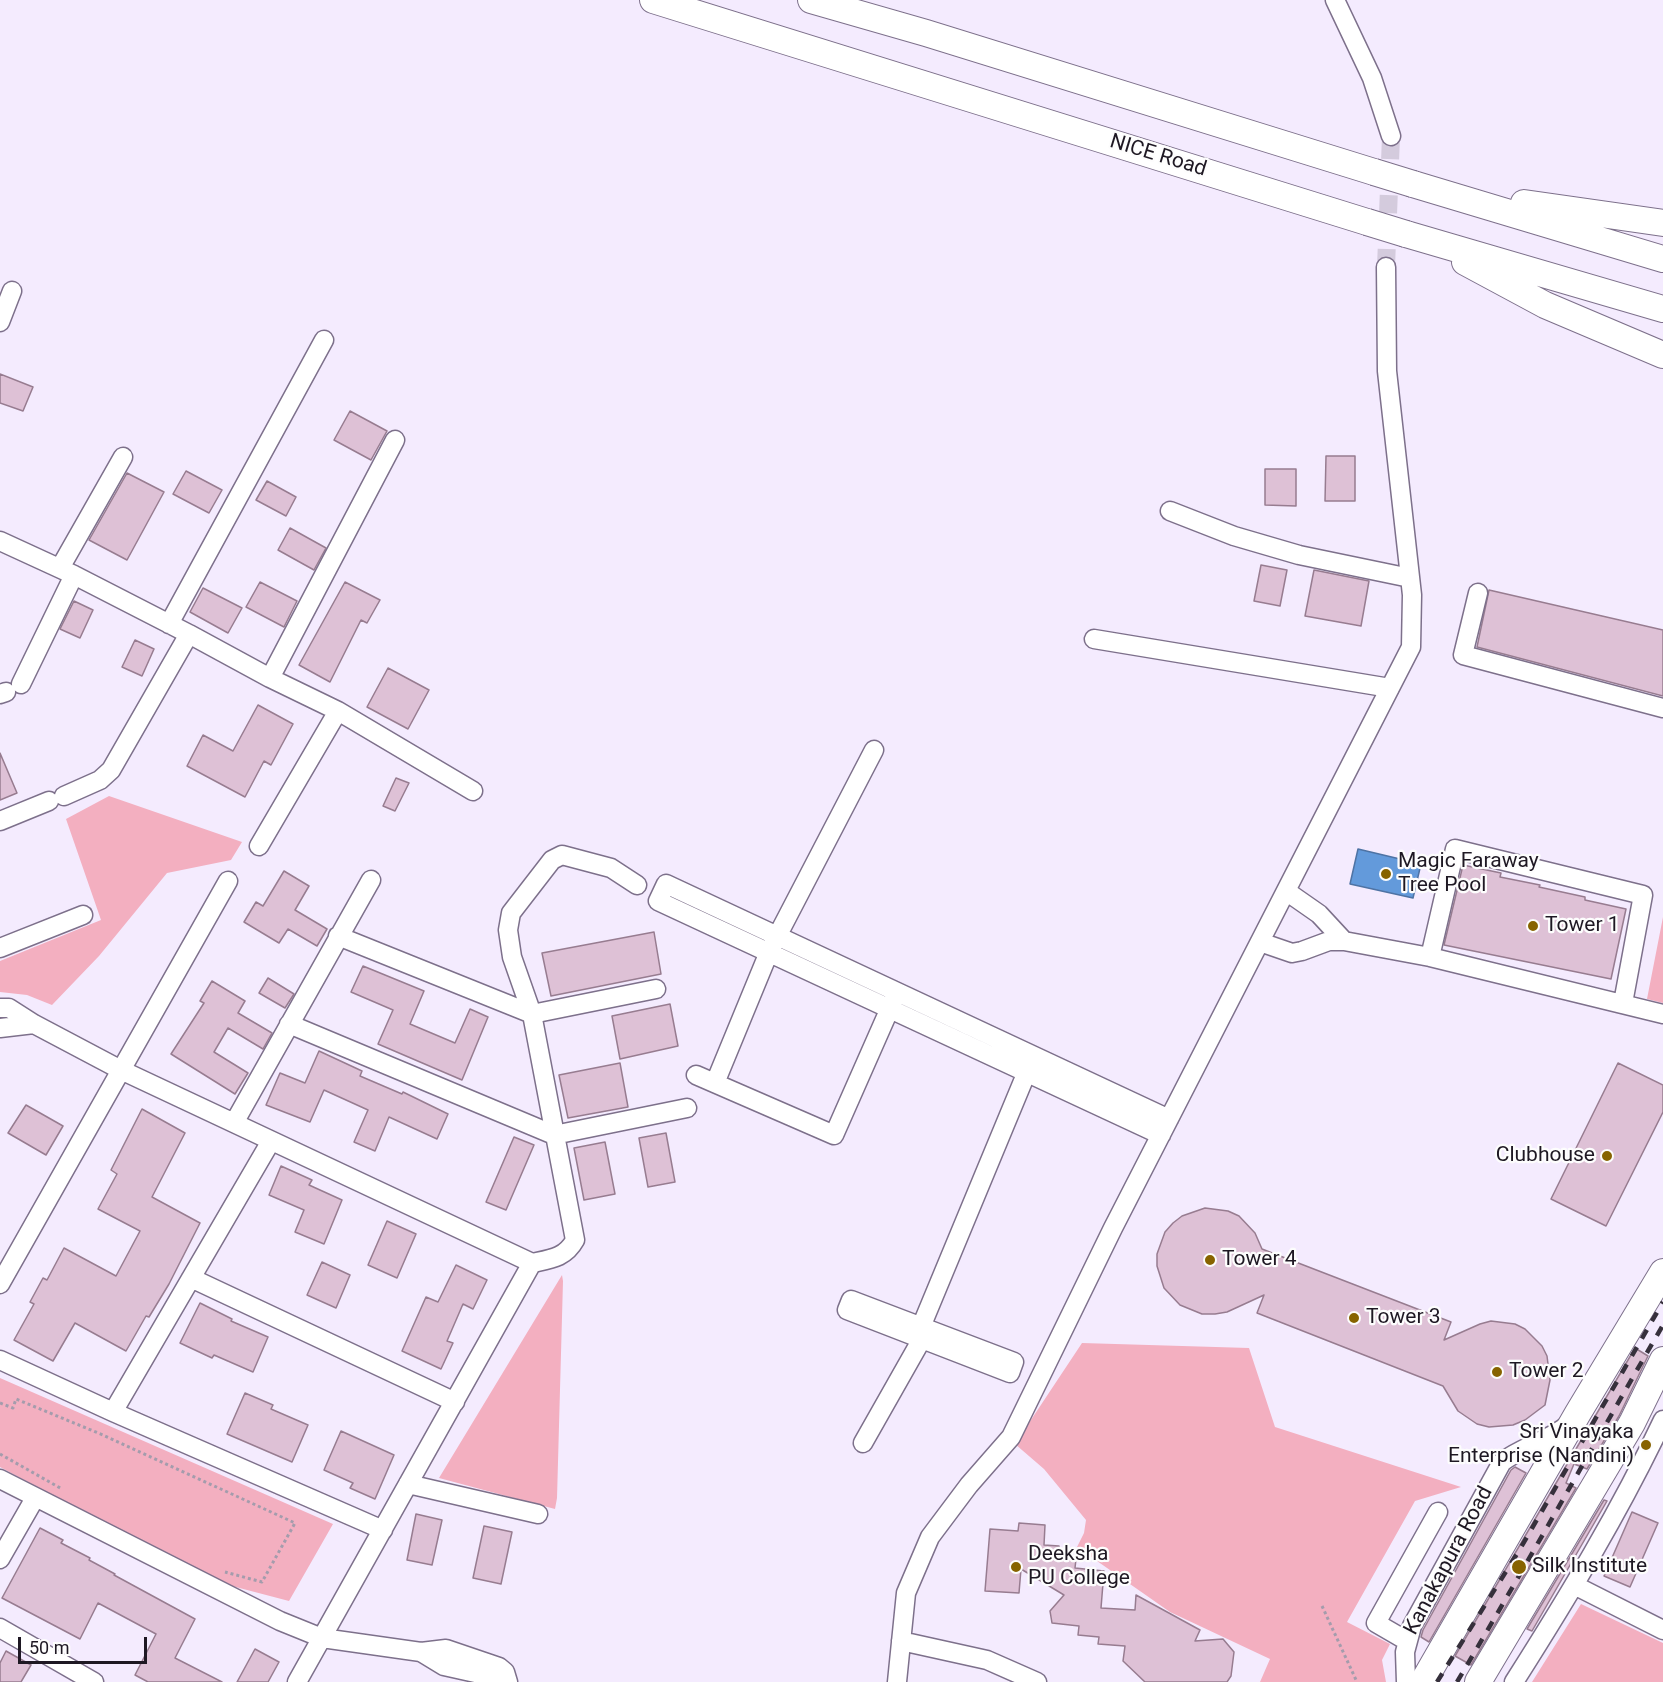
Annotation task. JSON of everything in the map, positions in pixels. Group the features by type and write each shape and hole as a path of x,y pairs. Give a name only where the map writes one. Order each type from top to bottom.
{"highway":[{"name":"NICE Road","path":"653,0 1414,237 1663,309"},
{"path":"811,0 926,33 1663,259"},
{"path":"1423,187 1663,223"},
{"path":"1414,237 1545,305 1663,354"},
{"name":"Kanakapura Road","path":"1423,1682 1578,1413 1663,1272"},
{"path":"1478,1682 1632,1423 1658,1388 1663,1360"}],"street":[{"path":"1335,0 1372,78 1391,136"},
{"path":"897,1682 906,1593 930,1537 969,1485 1011,1437 1113,1227 1411,647 1412,595 1387,371 1386,267"},
{"path":"0,322 12,291"},
{"path":"169,624 324,340"},
{"path":"270,678 395,440"},
{"path":"9,690 123,457"},
{"path":"1170,511 1234,536 1299,555 1410,578"},
{"path":"0,541 189,633 270,678 338,711 473,791"},
{"path":"1478,593 1463,655 1663,708"},
{"path":"0,821 100,780 111,770 189,633"},
{"path":"1094,639 1390,688"},
{"path":"259,846 338,711"},
{"path":"715,1083 773,944 874,750"},
{"path":"1430,957 1455,849 1643,895 1623,1003"},
{"path":"0,1008 9,1008 34,1024 121,1070 532,1263 569,1251 575,1240 532,1014 513,957 508,930 511,913 552,860 562,855 611,868 637,885"},
{"path":"234,1123 371,880"},
{"path":"0,1284 228,881"},
{"path":"773,944 666,884 658,901 773,944 1165,1127"},
{"path":"1286,891 1319,914 1344,941"},
{"path":"0,948 83,915"},
{"path":"338,936 532,1014 656,989"},
{"path":"1260,942 1292,953 1329,941 1344,941 1430,957 1663,1014"},
{"path":"696,1075 834,1135 894,1000"},
{"path":"0,1028 34,1024"},
{"path":"289,1024 554,1136 687,1108"},
{"path":"863,1443 923,1332 1030,1064"},
{"path":"113,1412 271,1141"},
{"path":"297,1682 532,1263"},
{"path":"191,1278 454,1402"},
{"path":"0,1360 383,1530"},
{"name":"Kanakapura Road","path":"1406,1682 1405,1652 1417,1617 1502,1462 1516,1452 1550,1437 1568,1425 1578,1413"},
{"path":"1514,1682 1574,1586 1661,1430 1632,1423"},
{"path":"0,1479 280,1621 322,1638 420,1652 446,1649 499,1667 505,1672 508,1682"},
{"path":"408,1484 538,1514"},
{"path":"0,1559 35,1498"},
{"path":"1407,1641 1376,1623 1438,1512"},
{"path":"1574,1586 1663,1630"},
{"path":"0,1628 94,1682"},
{"path":"901,1641 987,1660 1037,1682"},
{"path":"420,1652 444,1666 480,1674 491,1682"}],"path":[{"path":"0,1403 13,1408 16,1399 103,1435 295,1523 262,1582"},
{"path":"1322,1606 1357,1682"}],"shaded area":[{"path":"109,796 242,842 231,860 167,873 99,956 52,1005 27,995 0,992 0,961 101,920 66,819"},
{"path":"1663,917 1663,1003 1647,999"},
{"path":"562,1275 555,1509 439,1478"},
{"path":"1082,1343 1249,1348 1275,1427 1461,1487 1415,1501 1347,1622 1390,1644 1382,1660 1386,1682 1260,1682 1270,1659 1170,1612 1077,1547 1084,1533 1086,1520 1044,1469 1015,1444"},
{"path":"0,1378 333,1524 289,1601 209,1580 0,1467"},
{"path":"1581,1604 1663,1643 1663,1682 1532,1682"}],"water":[{"name":"Magic Faraway Tree Pool","path":"1358,849 1421,864 1413,898 1350,884"}],"building":[{"path":"0,374 33,387 23,411 0,403"},
{"path":"350,411 387,431 371,460 334,440"},
{"path":"1326,456 1355,456 1355,501 1325,501"},
{"path":"1265,469 1296,469 1296,506 1265,505"},
{"path":"186,471 222,490 209,513 173,494"},
{"path":"127,473 164,492 127,560 89,540"},
{"path":"267,481 296,497 286,516 256,500"},
{"path":"290,528 326,548 314,570 278,550"},
{"path":"1261,565 1287,570 1280,606 1254,601"},
{"path":"1314,570 1369,581 1361,626 1305,616"},
{"path":"260,582 297,601 284,627 246,607"},
{"path":"345,582 380,600 367,623 361,620 330,682 299,665"},
{"path":"203,588 242,608 228,633 190,612"},
{"path":"1489,590 1663,630 1663,696 1477,647"},
{"path":"74,601 93,610 80,638 60,629"},
{"path":"135,640 154,649 142,676 122,667"},
{"path":"388,668 429,690 408,729 367,707"},
{"path":"258,705 293,724 271,765 264,761 245,797 187,766 203,735 233,751"},
{"path":"0,753 17,793 0,800"},
{"path":"396,778 409,783 395,811 383,806"},
{"name":"Tower 1","path":"1463,865 1501,873 1500,877 1540,885 1539,887 1585,897 1585,900 1626,909 1611,979 1444,945"},
{"path":"284,871 309,886 295,910 327,929 317,946 288,929 279,943 244,922 256,902 263,906"},
{"path":"654,932 661,974 551,996 542,953"},
{"path":"363,966 424,991 410,1024 455,1043 470,1009 488,1017 462,1080 378,1044 393,1010 351,992"},
{"path":"268,978 294,994 285,1008 259,993"},
{"path":"212,981 245,1001 238,1013 272,1033 263,1049 228,1028 214,1052 248,1073 235,1094 171,1054 204,1003 200,1001"},
{"path":"670,1004 678,1046 620,1059 612,1016"},
{"path":"319,1051 362,1071 360,1076 402,1094 403,1092 448,1114 437,1139 389,1117 375,1151 354,1142 368,1110 324,1090 310,1122 266,1105 280,1073 305,1083"},
{"path":"620,1063 628,1107 568,1118 559,1075"},
{"name":"Clubhouse","path":"1618,1063 1663,1085 1663,1112 1606,1226 1551,1199"},
{"path":"26,1105 63,1126 46,1155 8,1133"},
{"path":"142,1109 185,1133 152,1197 200,1223 169,1284 149,1317 146,1316 126,1351 75,1323 53,1361 14,1340 34,1304 30,1302 43,1278 47,1280 64,1248 116,1276 140,1231 98,1209 117,1174 111,1170"},
{"path":"666,1133 675,1182 648,1187 639,1138"},
{"path":"514,1137 534,1145 506,1210 486,1202"},
{"path":"605,1142 615,1194 584,1200 574,1148"},
{"path":"281,1166 312,1180 309,1185 342,1200 324,1244 295,1232 304,1210 269,1195"},
{"path":"1205,1208 1228,1211 1239,1216 1255,1233 1262,1249 1451,1322 1444,1340 1491,1321 1515,1324 1525,1329 1542,1346 1547,1356 1550,1380 1545,1405 1525,1420 1513,1425 1489,1427 1477,1424 1458,1411 1443,1386 1257,1313 1264,1295 1227,1312 1215,1314 1202,1314 1180,1305 1164,1288 1157,1266 1157,1254 1165,1232 1173,1223 1182,1216"},
{"path":"387,1221 416,1234 397,1278 368,1265"},
{"path":"322,1262 350,1275 336,1308 307,1295"},
{"path":"456,1265 487,1280 473,1309 463,1304 447,1341 453,1343 441,1369 402,1351 426,1297 438,1302"},
{"path":"200,1303 232,1319 231,1321 268,1337 253,1372 214,1355 212,1358 180,1343"},
{"path":"1635,1348 1648,1356 1619,1416 1587,1469 1574,1464 1566,1483 1576,1488 1471,1665 1455,1656"},
{"path":"245,1393 273,1405 271,1409 308,1425 292,1462 227,1434"},
{"path":"341,1431 394,1455 375,1499 350,1488 353,1483 324,1470"},
{"path":"1515,1467 1526,1473 1429,1642 1421,1637 1423,1630 1511,1470"},
{"path":"1604,1500 1607,1501 1532,1631 1527,1629"},
{"path":"1632,1512 1658,1523 1630,1587 1604,1576"},
{"path":"416,1514 442,1520 432,1565 407,1560"},
{"path":"1019,1523 1045,1525 1044,1545 1059,1546 1058,1558 1076,1559 1075,1568 1104,1571 1101,1608 1135,1610 1136,1595 1200,1630 1195,1641 1223,1639 1234,1652 1231,1676 1227,1682 1145,1682 1123,1661 1125,1646 1098,1644 1099,1637 1078,1635 1079,1626 1052,1623 1050,1611 1064,1595 1021,1569 1019,1593 985,1591 990,1529 1018,1531"},
{"path":"484,1526 512,1532 501,1584 473,1578"},
{"path":"40,1528 63,1540 61,1543 90,1558 89,1560 114,1575 195,1619 175,1658 222,1682 148,1682 135,1675 156,1634 98,1603 80,1639 2,1598"},
{"path":"255,1649 279,1662 268,1682 237,1682"},
{"path":"6,1651 31,1665 21,1682 0,1682 0,1663"}],"tunnel":[{"path":"1386,267 1391,136"}],"railway":[{"path":"1437,1682 1520,1549 1663,1302"},
{"path":"1457,1682 1663,1325"}],"place":[{"name":"Magic Faraway Tree Pool","path":"1386,874"},
{"name":"Tower 1","path":"1533,926"},
{"name":"Clubhouse","path":"1607,1156"},
{"name":"Tower 4","path":"1210,1260"},
{"name":"Tower 3","path":"1354,1318"},
{"name":"Tower 2","path":"1497,1372"},
{"name":"Sri Vinayaka Enterprise (Nandini)","path":"1646,1445"},
{"name":"Deeksha PU College","path":"1016,1567"},
{"name":"Silk Institute","path":"1519,1567"}]}
